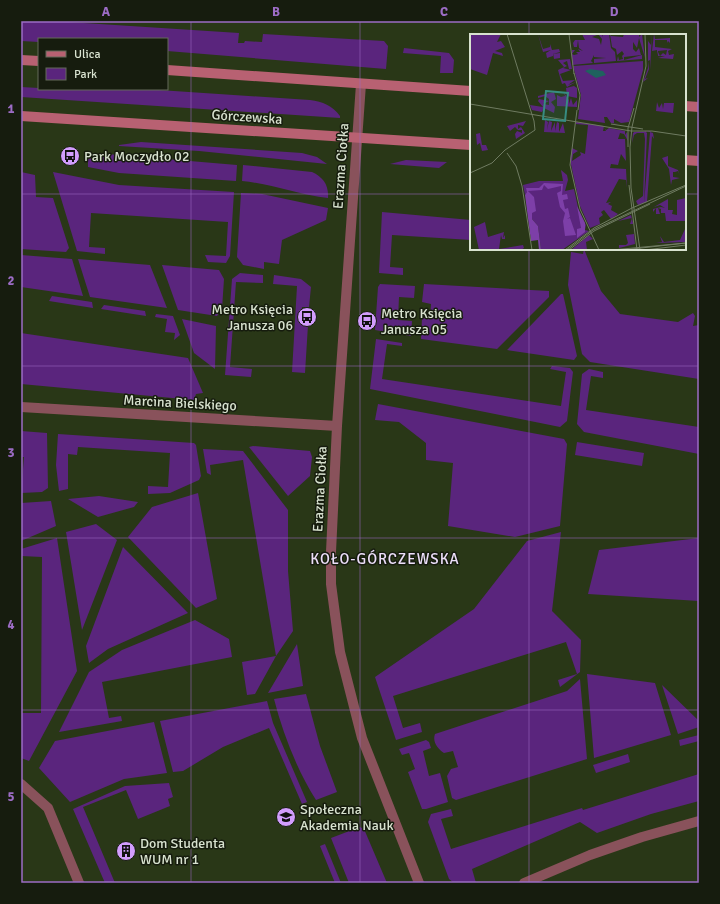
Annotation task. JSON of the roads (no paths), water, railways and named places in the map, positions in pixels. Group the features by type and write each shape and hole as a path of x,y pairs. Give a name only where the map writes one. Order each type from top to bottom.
{"main road":[{"path":"21,60 38,61"},
{"path":"168,70 470,91"},
{"path":"686,106 699,107"},
{"name":"Górczewska","path":"21,116 470,145"},
{"path":"686,160 699,161"}],"street":[{"name":"Erazma Ciołka","path":"361,84 337,426 331,560 334,608 340,652 362,738 418,883"},
{"name":"Marcina Bielskiego","path":"21,407 337,426"},
{"path":"21,784 48,808 79,883"},
{"path":"524,883 590,855 642,837 699,821"}],"place":[{"name":"Park Moczydło 02","path":"70,156"},
{"name":"Metro Księcia Janusza 06","path":"307,317"},
{"name":"Metro Księcia Janusza 05","path":"367,321"},
{"name":"Społeczna Akademia Nauk","path":"286,817"},
{"name":"Dom Studenta WUM nr 1","path":"126,851"}],"district":[{"name":"KOŁO-GÓRCZEWSKA","path":"385,559"}]}
